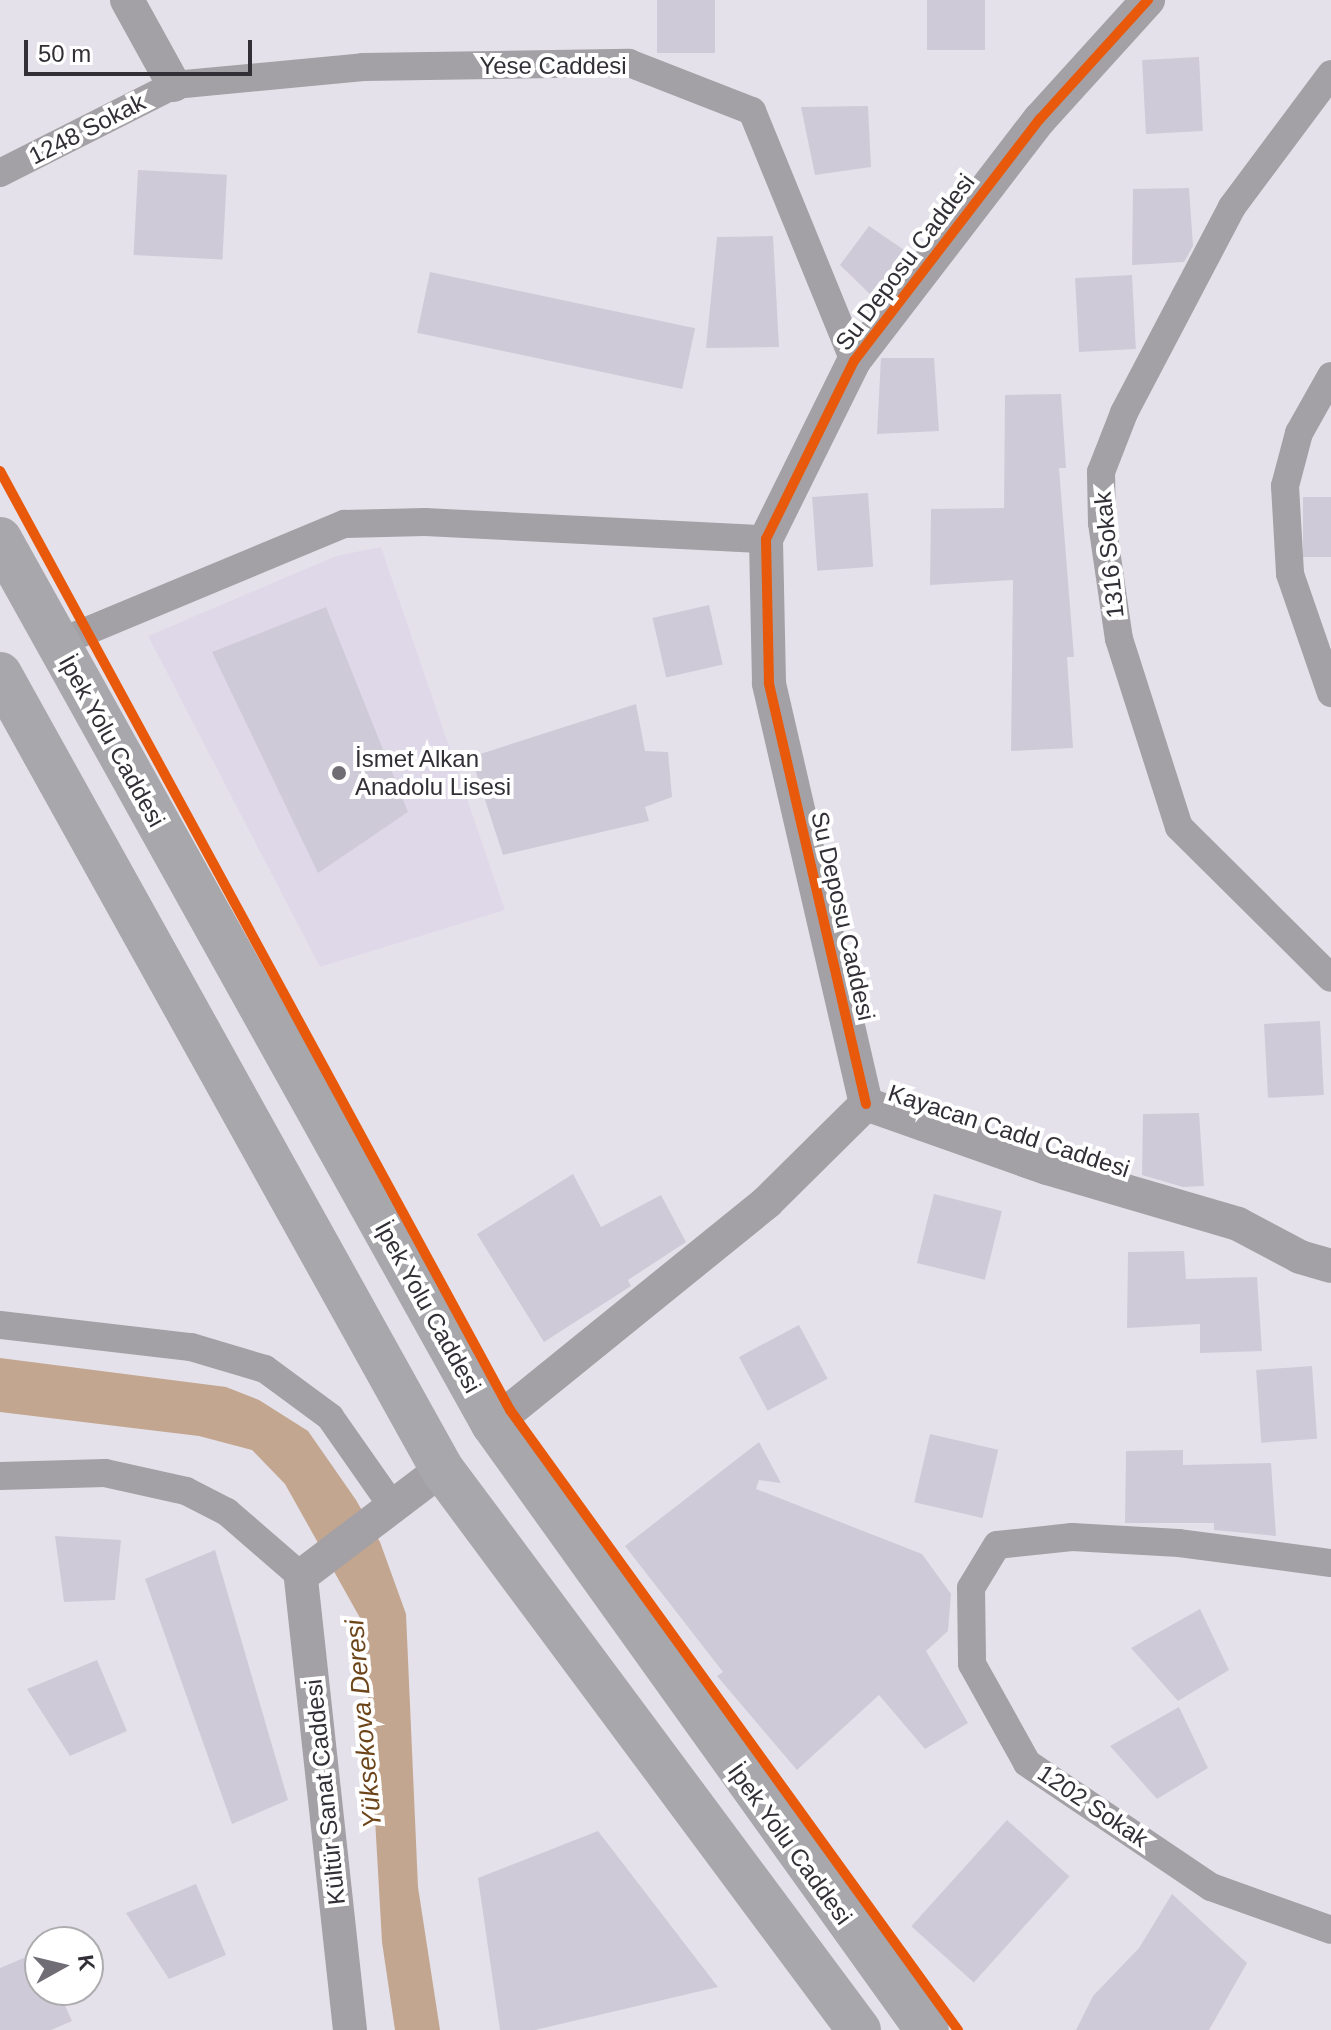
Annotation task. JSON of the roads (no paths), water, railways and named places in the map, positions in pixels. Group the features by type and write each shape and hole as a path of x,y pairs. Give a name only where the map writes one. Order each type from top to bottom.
{"highway":[{"name":"İpek Yolu Caddesi","path":"0,539 493,1424 927,2030"},
{"path":"0,674 442,1469 859,2030"}],"street":[{"path":"127,0 174,85"},
{"name":"Su Deposu Caddesi","path":"866,1104 769,683 766,539 854,361 1040,119 1148,0"},
{"name":"Yese Caddesi","path":"174,85 363,67 629,63 752,111 854,361"},
{"name":"1316 Sokak","path":"1331,74 1232,207 1124,413 1101,472 1102,523 1119,639 1179,827 1331,978"},
{"name":"1248 Sokak","path":"0,173 174,85"},
{"path":"1331,376 1299,433 1285,486 1290,574 1331,693"},
{"path":"58,643 344,524 425,522 766,539"},
{"name":"Kayacan Cadd Caddesi","path":"493,1424 767,1202 866,1104 1047,1168 1238,1224 1300,1257 1331,1266"},
{"path":"0,1325 191,1347 265,1369 330,1417 386,1513"},
{"path":"0,1476 105,1473 186,1491 227,1512 310,1568 442,1469"},
{"name":"1202 Sokak","path":"1331,1563 1179,1543 1072,1537 997,1545 971,1588 972,1664 1027,1763 1211,1887 1331,1930"},
{"name":"Kültür Sanat Caddesi","path":"310,1568 350,2030"}],"place":[{"name":"İsmet Alkan Anadolu Lisesi","path":"339,773"}],"water label":[{"name":"Yüksekova Deresi","path":"364,1724"}]}
